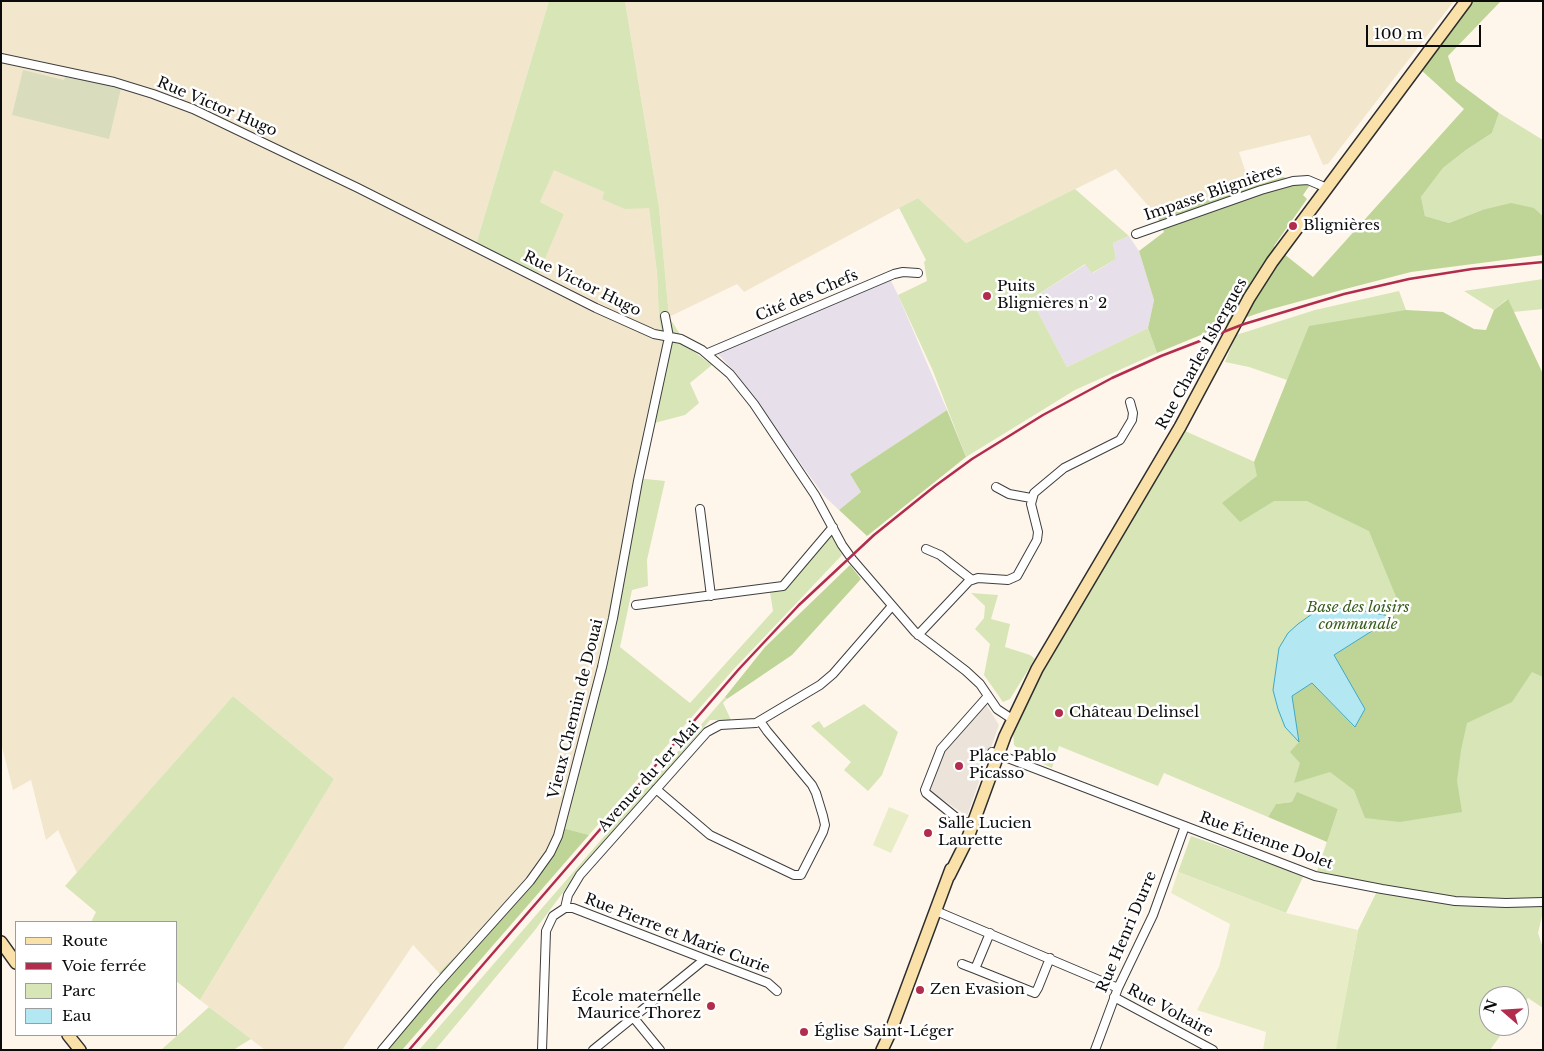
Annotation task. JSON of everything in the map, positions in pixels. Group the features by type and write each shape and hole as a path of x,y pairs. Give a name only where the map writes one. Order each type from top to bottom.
{"main road":[{"name":"Rue Charles Isbergues","path":"885,1047 949,876 962,853 995,753 1010,718 1037,669 1182,423 1259,282 1466,1"},
{"path":"1,942 15,962"},
{"path":"69,1036 76,1050"},
{"path":"69,1036 80,1050"}],"street":[{"name":"Rue Victor Hugo","path":"1,58 124,85 193,109 358,188 596,308 650,332 692,343 708,353 730,374 754,404 816,495 850,556 918,635 966,671 980,684 997,709 1010,718"},
{"name":"Impasse Blignières","path":"1136,234 1261,190 1293,181 1308,180 1327,188"},
{"name":"Cité des Chefs","path":"708,353 894,274 904,272 918,273"},
{"name":"Vieux Chemin de Douai","path":"382,1050 434,987 522,891 540,868 556,841 604,658 638,482 669,337 665,316"},
{"path":"918,635 972,580 978,578 1008,580 1020,573 1037,540 1038,532 1031,504 1032,498 1040,486 1064,468 1120,440 1132,420 1133,413 1130,402"},
{"path":"996,488 1009,494 1032,498"},
{"path":"700,509 711,596"},
{"path":"636,605 783,586 833,527"},
{"path":"926,548 940,555 972,580"},
{"name":"Avenue du 1er Mai","path":"565,908 568,896 580,875 710,729 720,725 748,724 760,721 825,682 892,606"},
{"path":"970,825 958,819 926,793 925,790 941,749 988,696"},
{"path":"656,789 710,835 794,875 801,875 823,832 824,816 812,785 767,732 760,721"},
{"name":"Rue Étienne Dolet","path":"995,753 1302,872 1329,880 1462,902 1543,902"},
{"name":"Rue Henri Durre","path":"1095,1050 1114,997 1150,922 1185,826"},
{"path":"542,1050 546,931 553,916 565,908"},
{"name":"Rue Pierre et Marie Curie","path":"565,908 573,908 768,983 777,990"},
{"path":"936,911 1118,988"},
{"path":"975,969 990,933"},
{"path":"962,964 1034,992 1038,988 1050,958"},
{"path":"593,1050 705,959"},
{"name":"Rue Voltaire","path":"1114,997 1213,1050"},
{"path":"633,1017 660,1050"}],"shaded area":[{"path":"1,1 549,1 474,251 534,282 564,214 540,202 554,169 604,192 602,199 649,208 657,273 659,320 664,348 592,693 559,827 546,857 514,896 439,973 413,945 342,1050 265,1050 200,1000 334,779 233,696 77,873 58,830 46,840 31,780 13,790 1,743"},
{"path":"625,1 1454,1 1328,164 1323,165 1310,135 1239,152 1251,188 1157,216 1116,169 966,243 918,198 744,292 737,284 669,317 659,207"},
{"path":"1129,236 1139,251 1154,300 1148,328 1067,367 1031,299 1086,264 1093,273 1116,259 1113,243"},
{"path":"889,277 947,410 850,474 861,492 839,510 824,496 735,372 717,353"},
{"name":"Place Pablo Picasso","path":"984,701 999,725 967,816 925,788 939,754"}],"green space":[{"path":"549,1 625,1 659,207 669,317 689,348 712,365 690,383 699,403 685,415 647,425 664,348 659,320 657,273 649,208 625,209 602,199 604,192 554,170 540,202 564,214 535,282 474,251"},
{"path":"1472,1 1501,1 1448,56 1456,81 1499,113 1492,133 1443,168 1421,197 1425,216 1449,223 1482,210 1511,203 1534,208 1543,216 1543,255 1411,272 1268,310 1230,323 1157,353 1148,328 1154,300 1139,251 1164,232 1157,216 1283,177 1310,185 1303,195 1307,199 1274,246 1313,277 1464,109 1421,70"},
{"path":"23,70 64,80 66,75 121,88 109,139 12,115"},
{"path":"1499,113 1543,140 1543,216 1534,208 1482,210 1449,223 1425,216 1421,197 1443,168 1492,133"},
{"path":"1075,189 1129,236 1113,243 1116,259 1092,273 1085,264 1031,299 1067,367 1148,328 1157,353 1075,390 966,457 933,371 898,295 927,281 924,262 926,260 899,208 918,198 966,243"},
{"path":"1543,279 1543,309 1513,312 1507,299 1494,310 1464,291"},
{"name":"Base des loisirs communale","path":"1399,291 1406,310 1543,460 1543,912 1538,933 1543,948 1543,1008 1529,999 1529,986 1479,986 1479,1036 1500,1036 1490,1050 1335,1050 1358,930 1379,887 1317,871 1338,809 1292,802 1276,804 1268,817 1164,773 1158,786 1059,746 1052,768 1029,757 1014,745 1013,732 1044,670 1185,431 1255,462 1287,380 1249,367 1225,362 1236,335 1315,310"},
{"path":"1508,299 1543,374 1543,677 1532,672 1512,702 1467,723 1457,781 1462,812 1400,822 1365,818 1354,790 1330,772 1294,783 1300,763 1290,752 1299,742 1292,696 1312,683 1354,727 1365,709 1334,655 1394,617 1397,599 1369,531 1307,501 1274,501 1240,522 1222,503 1257,476 1254,462 1309,326 1406,310 1443,312 1474,329 1486,330 1494,310"},
{"path":"947,410 966,457 867,536 839,510 861,492 850,474"},
{"path":"636,478 665,481 647,560 648,586 632,590 620,647 690,703 773,611 770,592 783,591 824,541 832,535 842,555 732,671 589,835 559,827 592,693"},
{"path":"850,565 861,579 792,655 727,699 725,697 765,647"},
{"path":"971,593 998,595 991,619 1010,624 1005,647 1030,655 1035,659 1010,699 1003,702 984,675 990,644 975,629 984,618 985,606"},
{"path":"233,696 334,779 200,1000 178,983 178,921 92,921 96,912 65,886"},
{"path":"725,697 727,699 723,703 731,720 710,720 567,887 535,930 435,1050 419,1050"},
{"path":"864,704 898,732 882,775 868,791 844,770 851,762 811,726 819,721 824,728"},
{"path":"1297,792 1338,809 1327,842 1268,817 1276,804 1292,802"},
{"path":"889,807 909,815 891,853 873,845"},
{"path":"559,827 589,835 402,1050 385,1050 443,980 439,973 514,896 546,857"},
{"path":"1191,836 1303,877 1286,913 1178,872"},
{"path":"1178,872 1286,913 1358,930 1336,1050 1263,1050 1266,1032 1197,1010 1219,967 1230,924 1171,893"},
{"path":"209,1007 251,1039 233,1050 161,1050"}],"water":[{"path":"1328,608 1355,609 1394,617 1334,655 1365,709 1355,727 1312,683 1292,696 1299,742 1285,727 1273,690 1279,648 1288,633 1298,624 1312,614"}],"railway":[{"path":"409,1050 739,669 799,605 874,535 972,459 1043,415 1112,378 1161,356 1244,324 1344,294 1409,279 1472,269 1543,262"}],"place":[{"name":"Blignières","path":"1293,226"},
{"name":"Puits Blignières n° 2","path":"987,296"},
{"name":"Château Delinsel","path":"1059,713"},
{"name":"Place Pablo Picasso","path":"959,766"},
{"name":"Salle Lucien Laurette","path":"928,833"},
{"name":"Zen Evasion","path":"920,990"},
{"name":"École maternelle Maurice Thorez","path":"711,1006"},
{"name":"Église Saint-Léger","path":"804,1032"}]}
